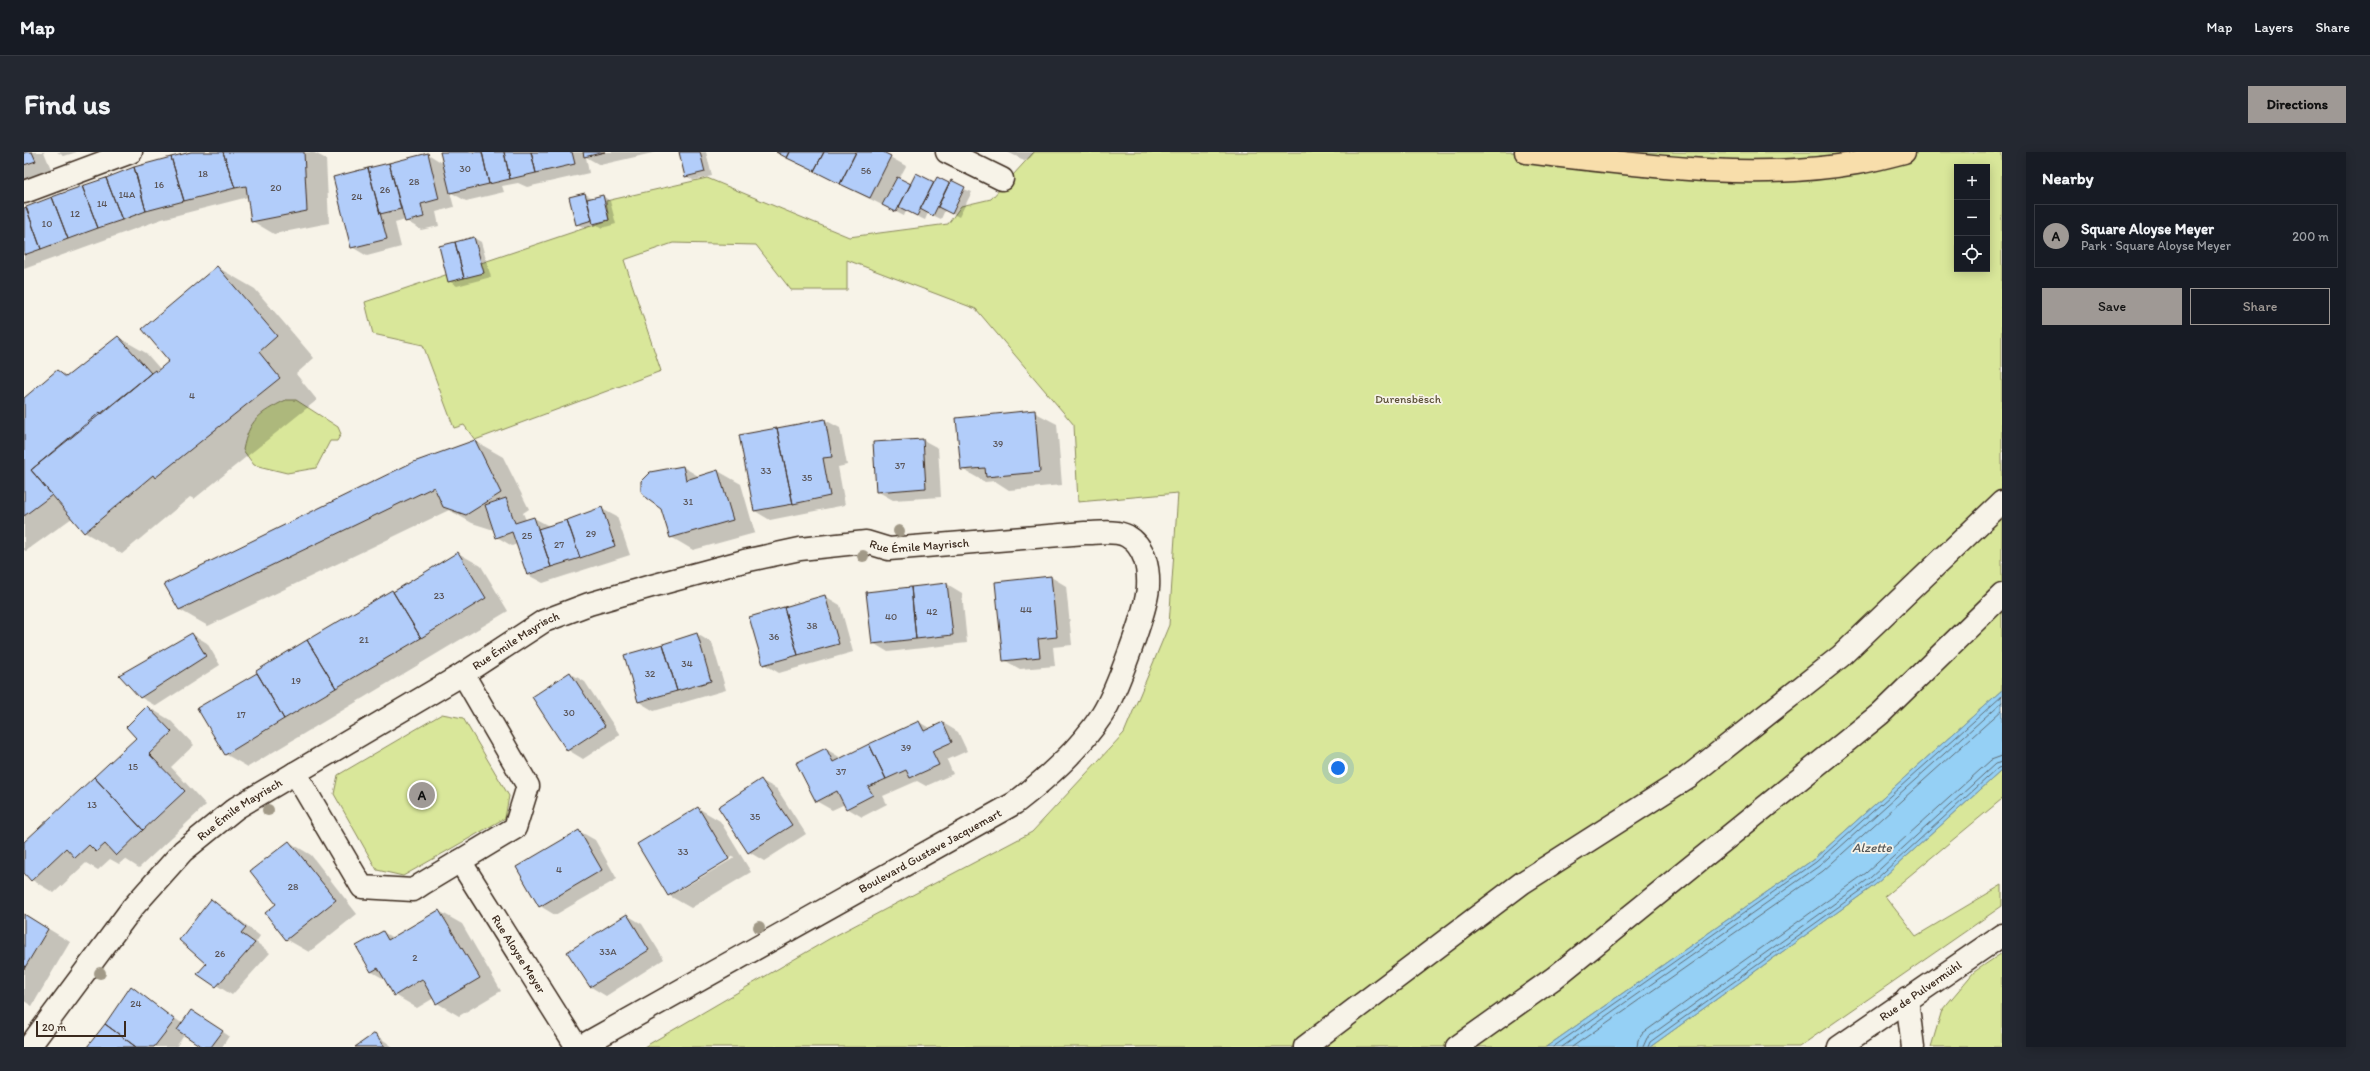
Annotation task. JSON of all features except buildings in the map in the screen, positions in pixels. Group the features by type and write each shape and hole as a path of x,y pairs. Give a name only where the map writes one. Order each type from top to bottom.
{"main road":[{"path":"1526,152 1697,169 1738,171 1811,168 1857,157 1904,152"}],"street":[{"path":"24,192 132,152"},
{"path":"947,152 1002,179"},
{"path":"1304,1047 1522,883 1694,772 1841,656 2002,502"},
{"name":"Rue Émile Mayrisch","path":"29,1047 133,907 183,851 236,808 463,674 544,621 670,581 744,561 800,549 866,542 889,549 1086,533 1116,533 1127,536 1138,546"},
{"name":"Boulevard Gustave Jacquemart","path":"578,1047 1015,804 1060,767 1102,714 1121,671 1145,606 1148,587 1146,561 1138,546"},
{"path":"1457,1047 1554,978 1880,714 2002,595"},
{"path":"295,773 362,887 413,890 515,828 528,786 463,674"},
{"name":"Rue Aloyse Meyer","path":"460,861 578,1047"},
{"name":"Rue de Pulvermühl","path":"1839,1047 2002,935"},
{"path":"1906,1000 1913,1047"}],"green space":[{"name":"Durensbësch","path":"1034,152 2002,152 2002,690 1814,859 1546,1047 644,1047 829,939 1032,832 1124,733 1169,625 1178,493 1078,502 1074,425 976,309 847,260 847,290 791,290 756,245 673,243 624,260 661,371 475,440 464,425 454,428 423,345 373,334 365,302 609,220 606,201 707,178 849,237 948,224 961,206 991,199"},
{"path":"286,400 296,400 338,427 341,434 337,441 330,441 316,468 287,473 254,465 243,450 248,431 252,424 269,409"},
{"path":"442,714 463,718 509,796 505,818 403,876 377,870 334,794 338,775"},
{"path":"2002,770 2002,799 1885,896 1916,936 2002,885 2002,906 1799,1047 1650,1047 1875,885"},
{"path":"2002,953 2002,1047 1931,1047 1942,1010 1974,972"}],"water":[{"name":"Alzette","path":"2002,690 2002,770 1875,885 1650,1047 1546,1047 1814,859"}],"place":[{"name":"Square Aloyse Meyer","path":"422,795"}]}
